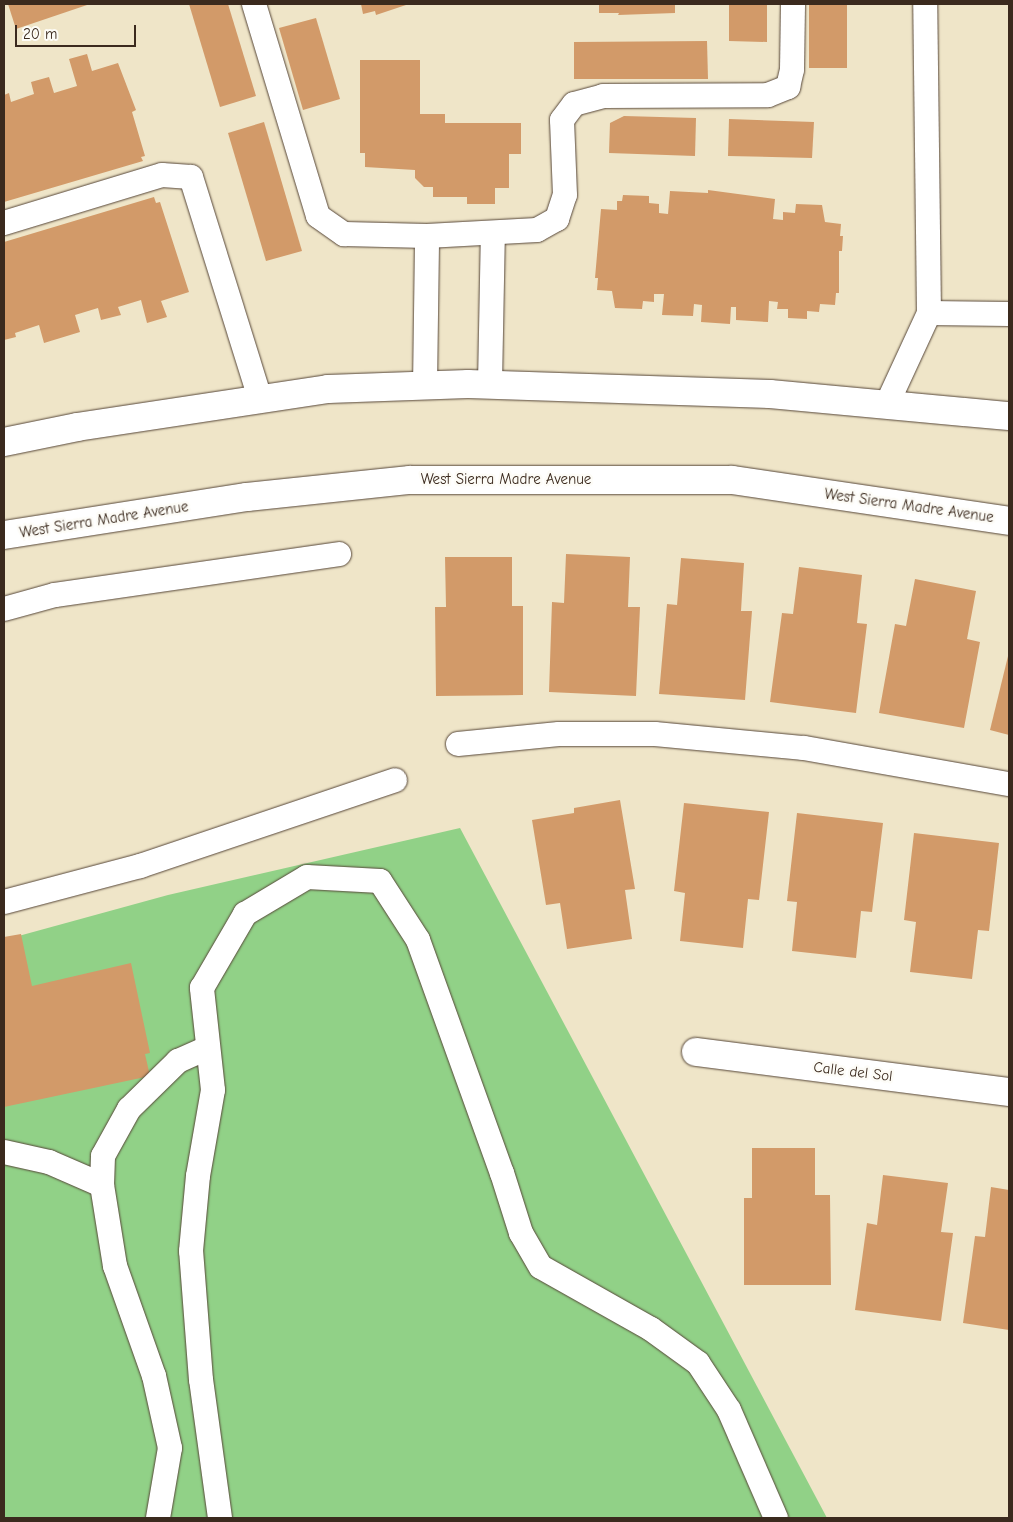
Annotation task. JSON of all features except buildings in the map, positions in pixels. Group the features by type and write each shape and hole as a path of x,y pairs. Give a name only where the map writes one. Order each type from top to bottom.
{"street":[{"path":"4,442 328,389 490,384 770,394 1009,416"},
{"name":"West Sierra Madre Avenue","path":"4,535 247,498 410,480 732,480 1009,521"},
{"name":"Calle del Sol","path":"696,1052 1009,1092"}],"lane":[{"path":"254,4 318,216 344,234 427,236 493,234 537,230 557,219 565,195 562,120 574,104 603,96 768,95 788,87 792,68 793,4"},
{"path":"887,404 929,313 925,4"},
{"path":"4,223 162,175 191,177 260,399"},
{"path":"490,384 493,234"},
{"path":"425,386 427,236"},
{"path":"929,313 1009,314"},
{"path":"4,609 55,595 339,554"},
{"path":"458,744 559,734 655,734 804,748 1009,784"},
{"path":"4,902 140,866 395,780"},
{"path":"220,1518 201,1380 191,1251 198,1176 213,1090 202,988 245,914 307,876 380,880 418,940 521,1233 540,1267 651,1329 698,1363 729,1410 776,1518"},
{"path":"158,1518 170,1448 154,1376 115,1266 102,1185 103,1156 129,1108 178,1061 207,1048"},
{"path":"4,1152 49,1162 102,1185"}],"green space":[{"path":"460,828 827,1518 4,1518 4,940 168,895"}]}
